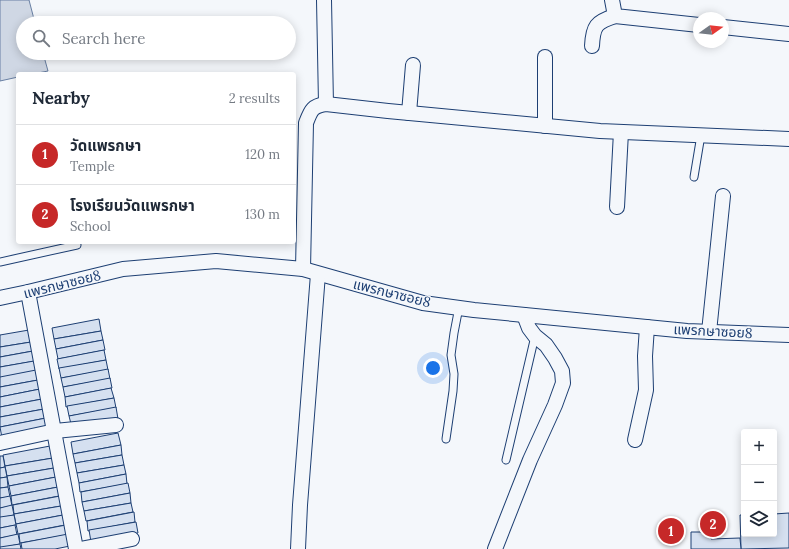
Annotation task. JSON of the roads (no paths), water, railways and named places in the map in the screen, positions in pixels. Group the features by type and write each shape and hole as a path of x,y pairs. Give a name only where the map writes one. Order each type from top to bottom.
{"street":[{"path":"324,0 326,104"},
{"path":"612,0 614,16"},
{"path":"592,46 592,34 596,26 601,20 614,16 693,24"},
{"path":"729,28 789,34"},
{"path":"545,57 545,126"},
{"path":"409,113 413,65"},
{"path":"303,269 306,123 315,106 326,104 545,126 621,132 789,139"},
{"path":"618,207 621,132"},
{"path":"709,332 723,196"},
{"name":"แพรกษาซอย8","path":"0,298 122,269 216,261 303,269 423,303 647,327 709,332 789,335"},
{"path":"298,549 318,274"},
{"path":"28,292 76,549"},
{"path":"495,549 530,460 555,405 563,383 562,370 546,345 535,336 529,328 524,315"},
{"path":"635,440 646,390 645,356 647,327"},
{"path":"0,443 55,431 116,425"},
{"path":"80,549 132,539"}],"lane":[{"path":"694,177 701,135"},
{"path":"0,262 77,245"},
{"path":"446,439 453,392 454,374 451,355 459,307"},
{"path":"506,460 535,336"}],"place":[{"name":"โรงเรียนวัดแพรกษา","path":"713,524"},
{"name":"วัดแพรกษา","path":"671,531"}]}
